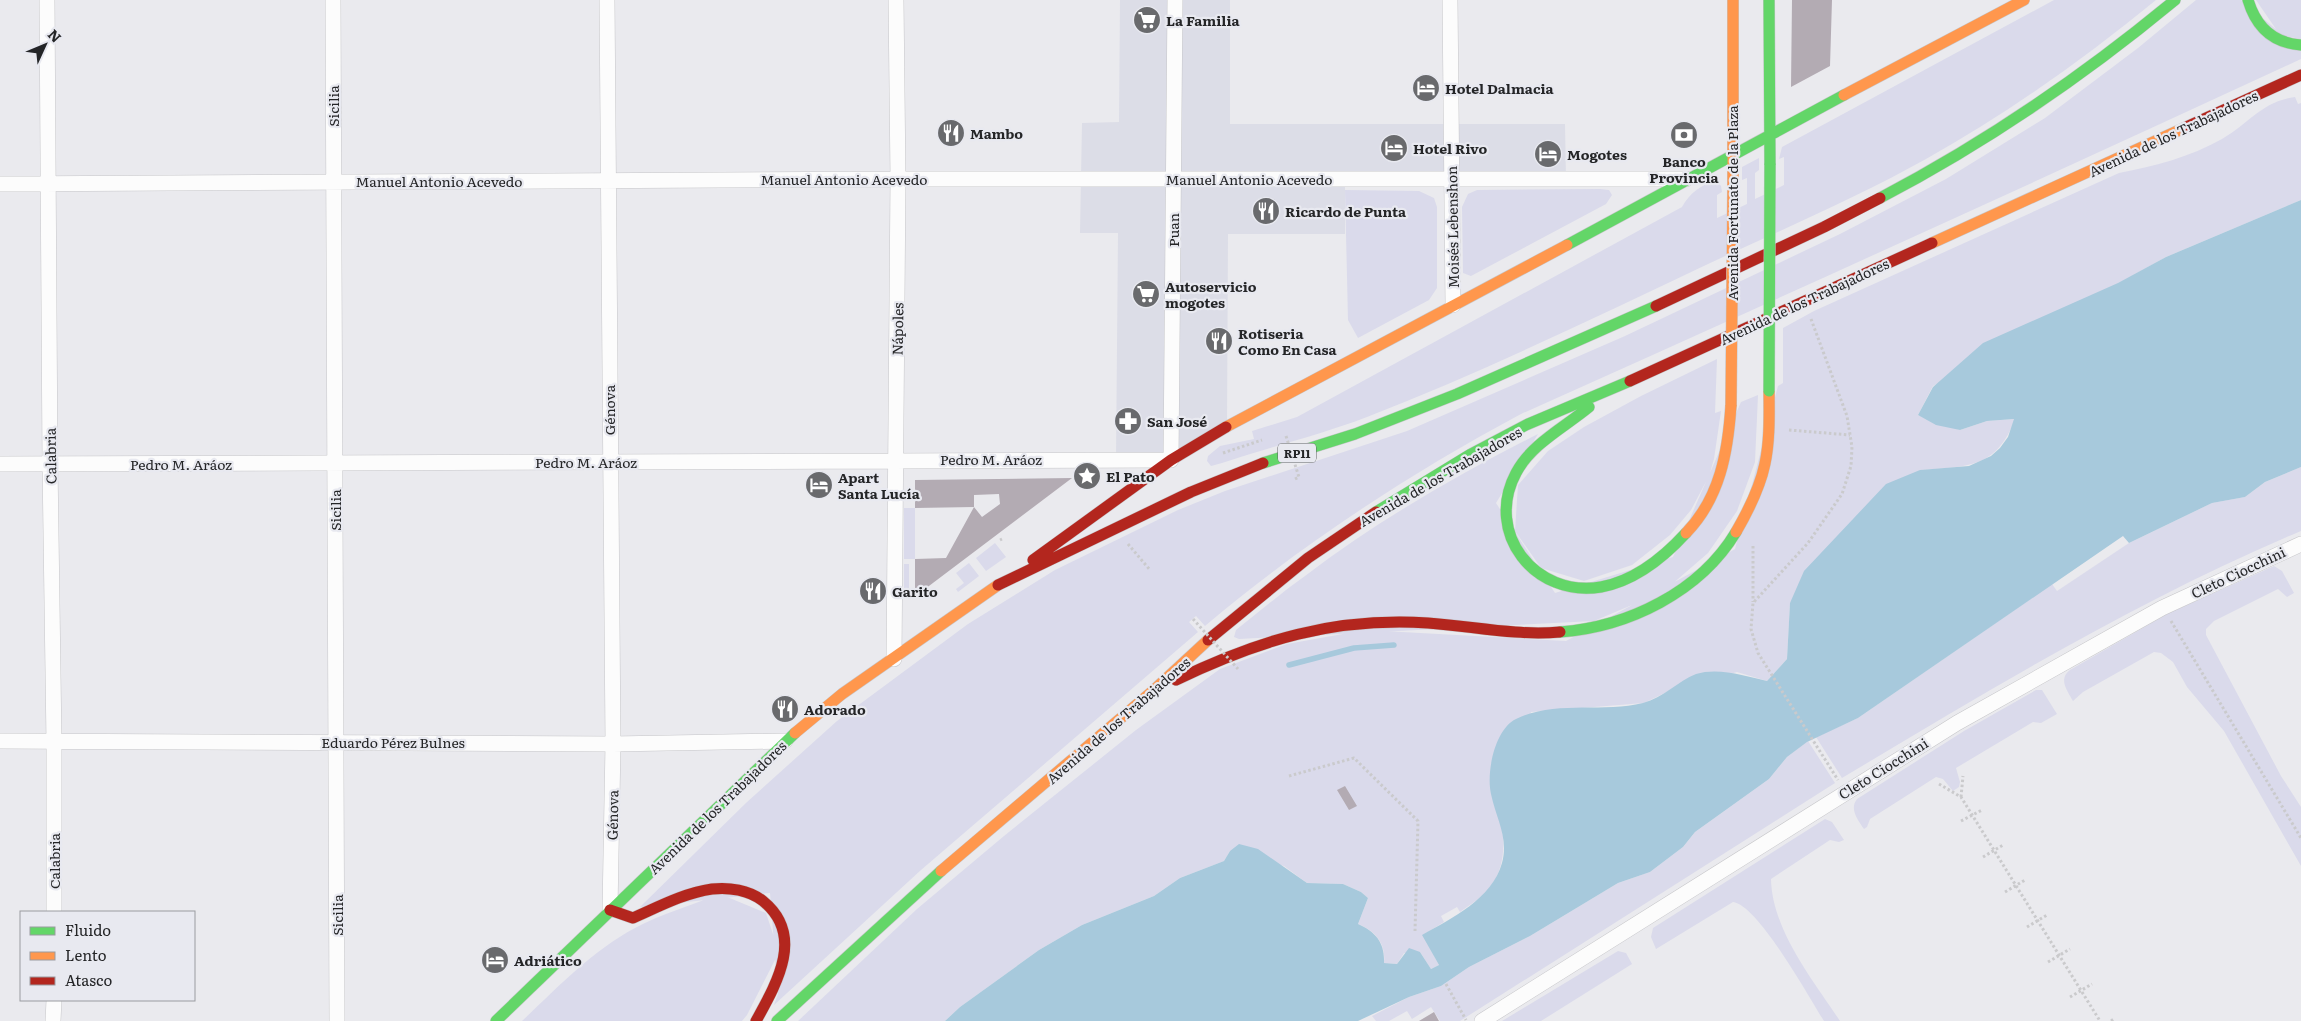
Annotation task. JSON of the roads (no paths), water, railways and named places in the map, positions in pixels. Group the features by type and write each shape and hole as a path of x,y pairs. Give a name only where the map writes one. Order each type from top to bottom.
{"main road":[{"name":"Avenida Fortunato de la Plaza","path":"1610,390 1534,452 1516,472 1507,499 1506,525 1516,551 1539,576 1570,588 1597,588 1626,579 1642,571 1659,558 1703,513 1720,474 1728,443 1731,406 1733,0"},
{"path":"1154,690 1256,643 1328,625 1421,622 1541,634 1602,628 1640,614 1666,600 1696,577 1722,550 1742,520 1765,468 1768,450 1771,133 1770,0"},
{"name":"Avenida de los Trabajadores","path":"496,1021 785,741 842,694 894,659 1172,460 1227,426 1771,133 2024,0"},
{"name":"Avenida de los Trabajadores","path":"1005,580 1190,492 1272,460 1355,434 1457,394 1619,323 1824,227 1939,167 2022,116 2112,52 2175,0"},
{"path":"2248,0 2253,14 2268,34 2284,44 2301,45"},
{"name":"Avenida de los Trabajadores","path":"776,1021 910,898 1154,690 1265,591 1359,522 1471,454 1526,425 1610,390 2301,75"},
{"path":"610,910 633,918 684,898 720,888 745,892 766,903 774,911 784,928 785,948 779,973 756,1021"}],"street":[{"name":"Calabria","path":"47,0 54,911"},
{"name":"Sicilia","path":"333,0 337,1021"},
{"name":"Génova","path":"607,0 613,744 610,910"},
{"name":"Nápoles","path":"894,659 898,179 896,0"},
{"name":"Puan","path":"1172,460 1175,0"},
{"name":"Moisés Lebenshon","path":"1450,0 1453,305"},
{"name":"Manuel Antonio Acevedo","path":"0,184 608,180 1688,178"},
{"name":"Pedro M. Aráoz","path":"0,464 895,459 1172,460"},
{"name":"Cleto Ciocchini","path":"1482,1021 1845,791 1958,723 2162,608 2301,544"},
{"name":"Eduardo Pérez Bulnes","path":"0,742 613,744 785,741"},
{"path":"54,1001 54,1021"}],"water":[{"path":"2301,200 2301,467 2265,482 2245,497 2212,503 2129,543 2123,536 1858,718 1807,742 1787,757 1769,779 1695,832 1683,847 1650,872 1618,883 1530,936 1469,967 1441,986 1409,997 1358,1021 945,1021 960,1007 1039,950 1082,925 1154,896 1180,878 1224,861 1230,851 1239,844 1258,849 1307,883 1343,884 1361,892 1368,898 1358,924 1370,931 1378,939 1383,950 1384,963 1397,964 1409,948 1420,952 1431,969 1439,965 1422,935 1458,914 1480,897 1490,887 1502,863 1504,854 1503,837 1491,794 1490,774 1491,763 1498,741 1509,724 1531,713 1546,710 1627,706 1643,703 1650,701 1689,677 1705,672 1732,673 1767,681 1787,659 1790,603 1804,571 1886,484 1920,470 1969,466 1991,456 2008,437 2014,419 1987,421 1960,430 1936,425 1918,415 1933,387 1983,343 2118,283 2166,257"}],"waterway":[{"path":"1289,665 1354,648 1394,645"}],"place":[{"name":"La Familia","path":"1147,20"},
{"name":"Hotel Dalmacia","path":"1426,88"},
{"name":"Mambo","path":"951,133"},
{"name":"Banco Provincia","path":"1684,135"},
{"name":"Hotel Rivo","path":"1394,148"},
{"name":"Mogotes","path":"1548,154"},
{"name":"Ricardo de Punta","path":"1266,211"},
{"name":"Autoservicio mogotes","path":"1146,294"},
{"name":"Rotiseria Como En Casa","path":"1219,341"},
{"name":"San José","path":"1128,421"},
{"name":"El Pato","path":"1087,476"},
{"name":"Apart Santa Lucía","path":"819,485"},
{"name":"Garito","path":"873,591"},
{"name":"Adorado","path":"785,709"},
{"name":"Adriático","path":"495,960"}]}
